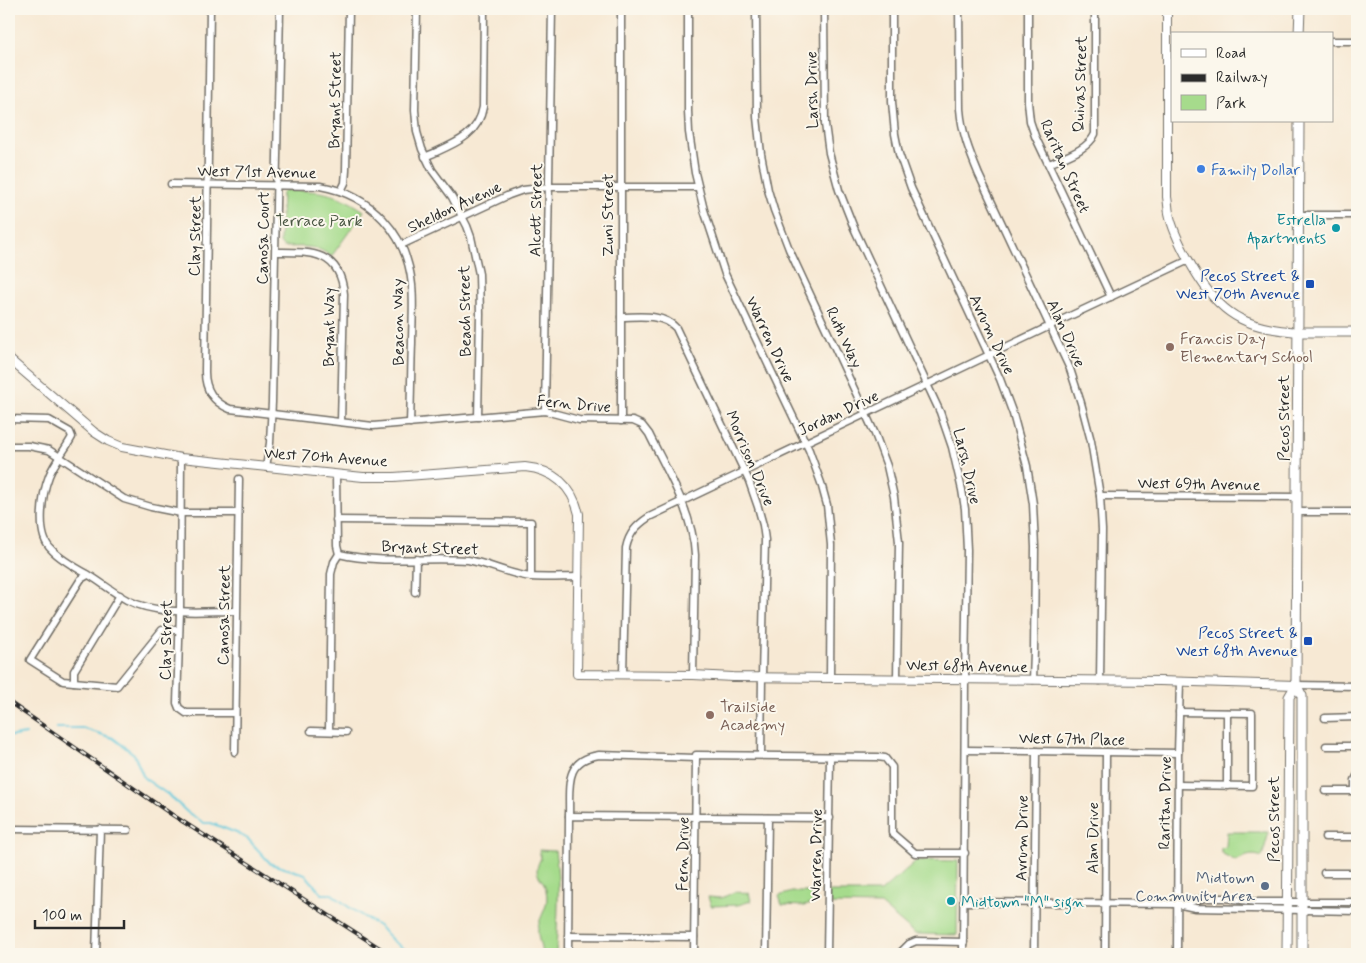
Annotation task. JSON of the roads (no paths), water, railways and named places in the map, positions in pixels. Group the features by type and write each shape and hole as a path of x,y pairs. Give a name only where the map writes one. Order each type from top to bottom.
{"main road":[{"path":"1299,32 1300,9"},
{"name":"Pecos Street","path":"1299,122 1296,685 1302,696 1302,954"},
{"path":"1298,332 1357,332"},
{"name":"Pecos Street","path":"1287,954 1289,697 1296,685"}],"street":[{"name":"Clay Street","path":"210,9 206,384 212,397 223,406 240,411 272,414"},
{"name":"Canosa Court","path":"266,467 272,414 280,9"},
{"name":"Bryant Street","path":"341,191 346,170 349,9"},
{"name":"Beach Street","path":"416,9 416,123 419,141 432,170 463,216 477,259 480,286 478,417"},
{"path":"425,157 465,137 476,128 481,118 483,107 484,9"},
{"name":"Alcott Street","path":"545,411 552,9"},
{"name":"Zuni Street","path":"621,9 621,420"},
{"name":"Warren Drive","path":"688,9 688,111 691,153 710,232 725,274 805,442 821,482 827,505 831,546 830,678"},
{"name":"Ruth Way","path":"756,9 757,117 761,154 768,190 789,249 875,434 886,466 896,512 899,542 897,678"},
{"name":"Larsh Drive","path":"824,9 826,138 839,190 854,228 940,412 952,447 965,509 967,550 964,954"},
{"name":"Avrum Drive","path":"892,9 892,102 894,134 899,154 914,196 989,355 1009,402 1027,466 1033,504 1035,557 1033,680"},
{"name":"Alan Drive","path":"959,9 960,109 963,133 979,176 1070,369 1096,462 1102,530 1100,680"},
{"name":"Raritan Street","path":"1028,9 1028,110 1032,127 1111,297"},
{"name":"Quivas Street","path":"1049,164 1084,147 1092,140 1095,134 1095,9"},
{"path":"1167,9 1167,197 1176,235 1209,292 1231,313 1248,322 1267,328 1298,332"},
{"path":"1334,41 1357,41"},
{"name":"West 71st Avenue","path":"171,184 277,184 320,186 341,191"},
{"name":"Sheldon Avenue","path":"401,246 517,192 535,188 549,186 698,186"},
{"name":"Beacon Way","path":"341,191 357,199 389,226 401,246 407,261 412,286 410,423"},
{"path":"1298,215 1357,214"},
{"name":"Bryant Way","path":"276,252 306,252 318,255 337,269 342,279 344,294 341,422"},
{"name":"Jordan Drive","path":"623,674 626,553 628,542 634,529 642,521 1189,260"},
{"name":"Morrison Drive","path":"621,317 661,318 670,322 676,328 753,492 764,532 765,563 761,755"},
{"name":"West 70th Avenue","path":"9,359 94,432 108,441 129,449 181,458 363,477 525,467 546,471 562,482 570,494 577,508 580,525 577,674"},
{"name":"Fern Drive","path":"272,414 373,426 545,411 579,420 621,420 638,423 649,434 681,501 690,525 695,547 693,675"},
{"path":"9,419 49,420 70,432 72,437 49,475 44,492 42,523 44,538 51,549 128,600 156,610 236,611"},
{"path":"9,446 29,446 49,450 124,499 151,507 181,512 238,513"},
{"name":"Clay Street","path":"181,458 180,611 177,702 179,708 186,713 236,713"},
{"path":"329,732 331,574 334,562 339,554 336,520 336,475"},
{"name":"Canosa Street","path":"235,752 239,479"},
{"name":"West 69th Avenue","path":"1100,496 1297,497"},
{"path":"1297,512 1357,512"},
{"path":"336,520 531,522 531,577"},
{"name":"Bryant Street","path":"339,554 368,559 451,559 482,562 531,577 579,577"},
{"path":"415,592 416,559"},
{"path":"88,575 81,579 30,660 63,681 117,686 162,630 179,630"},
{"path":"74,682 74,671 120,595"},
{"name":"West 68th Avenue","path":"577,674 1100,680 1357,686"},
{"name":"Raritan Drive","path":"1177,954 1180,682"},
{"path":"1178,785 1252,786 1252,713 1179,712"},
{"path":"1227,713 1227,786"},
{"path":"1325,718 1357,718"},
{"path":"311,731 346,732"},
{"path":"1326,746 1357,746"},
{"name":"West 67th Place","path":"965,750 1178,753"},
{"name":"Avrum Drive","path":"1034,954 1036,751"},
{"name":"Alan Drive","path":"1105,954 1106,752"},
{"path":"568,954 570,778 574,766 590,756 761,755 885,758 892,767 892,833 915,853 965,853"},
{"name":"Fern Drive","path":"694,954 696,756"},
{"name":"Warren Drive","path":"827,954 830,757"},
{"path":"1325,791 1356,791 1355,780 1357,776"},
{"path":"569,816 830,818"},
{"path":"766,954 768,818"},
{"path":"9,829 128,830"},
{"path":"96,954 100,829"},
{"path":"1325,837 1357,838"},
{"path":"1324,873 1357,873"},
{"path":"964,902 1177,904 1205,898 1226,898 1287,906"},
{"path":"1177,904 1195,908 1302,906 1357,902"},
{"path":"1302,906 1357,911"},
{"path":"568,936 694,937"},
{"path":"899,954 909,944 916,941 964,942"}],"waterway":[{"path":"56,728 82,728 113,738 134,754 144,778 170,796 187,812 204,823 211,823 248,839 271,864 305,874 322,894 332,894 380,927 393,941 412,954"},
{"path":"9,736 26,734"}],"railway":[{"path":"9,702 171,814 389,954"}],"place":[{"name":"Family Dollar","path":"1201,169"},
{"name":"Estrella Apartments","path":"1336,228"},
{"name":"Pecos Street & West 70th Avenue","path":"1310,284"},
{"name":"Francis Day Elementary School","path":"1170,347"},
{"name":"Pecos Street & West 68th Avenue","path":"1308,641"},
{"name":"Trailside Academy","path":"710,715"},
{"name":"Midtown Community Area","path":"1265,886"},
{"name":"Midtown \"M\" sign","path":"951,901"}],"park label":[{"name":"Terrace Park","path":"319,220"}]}
